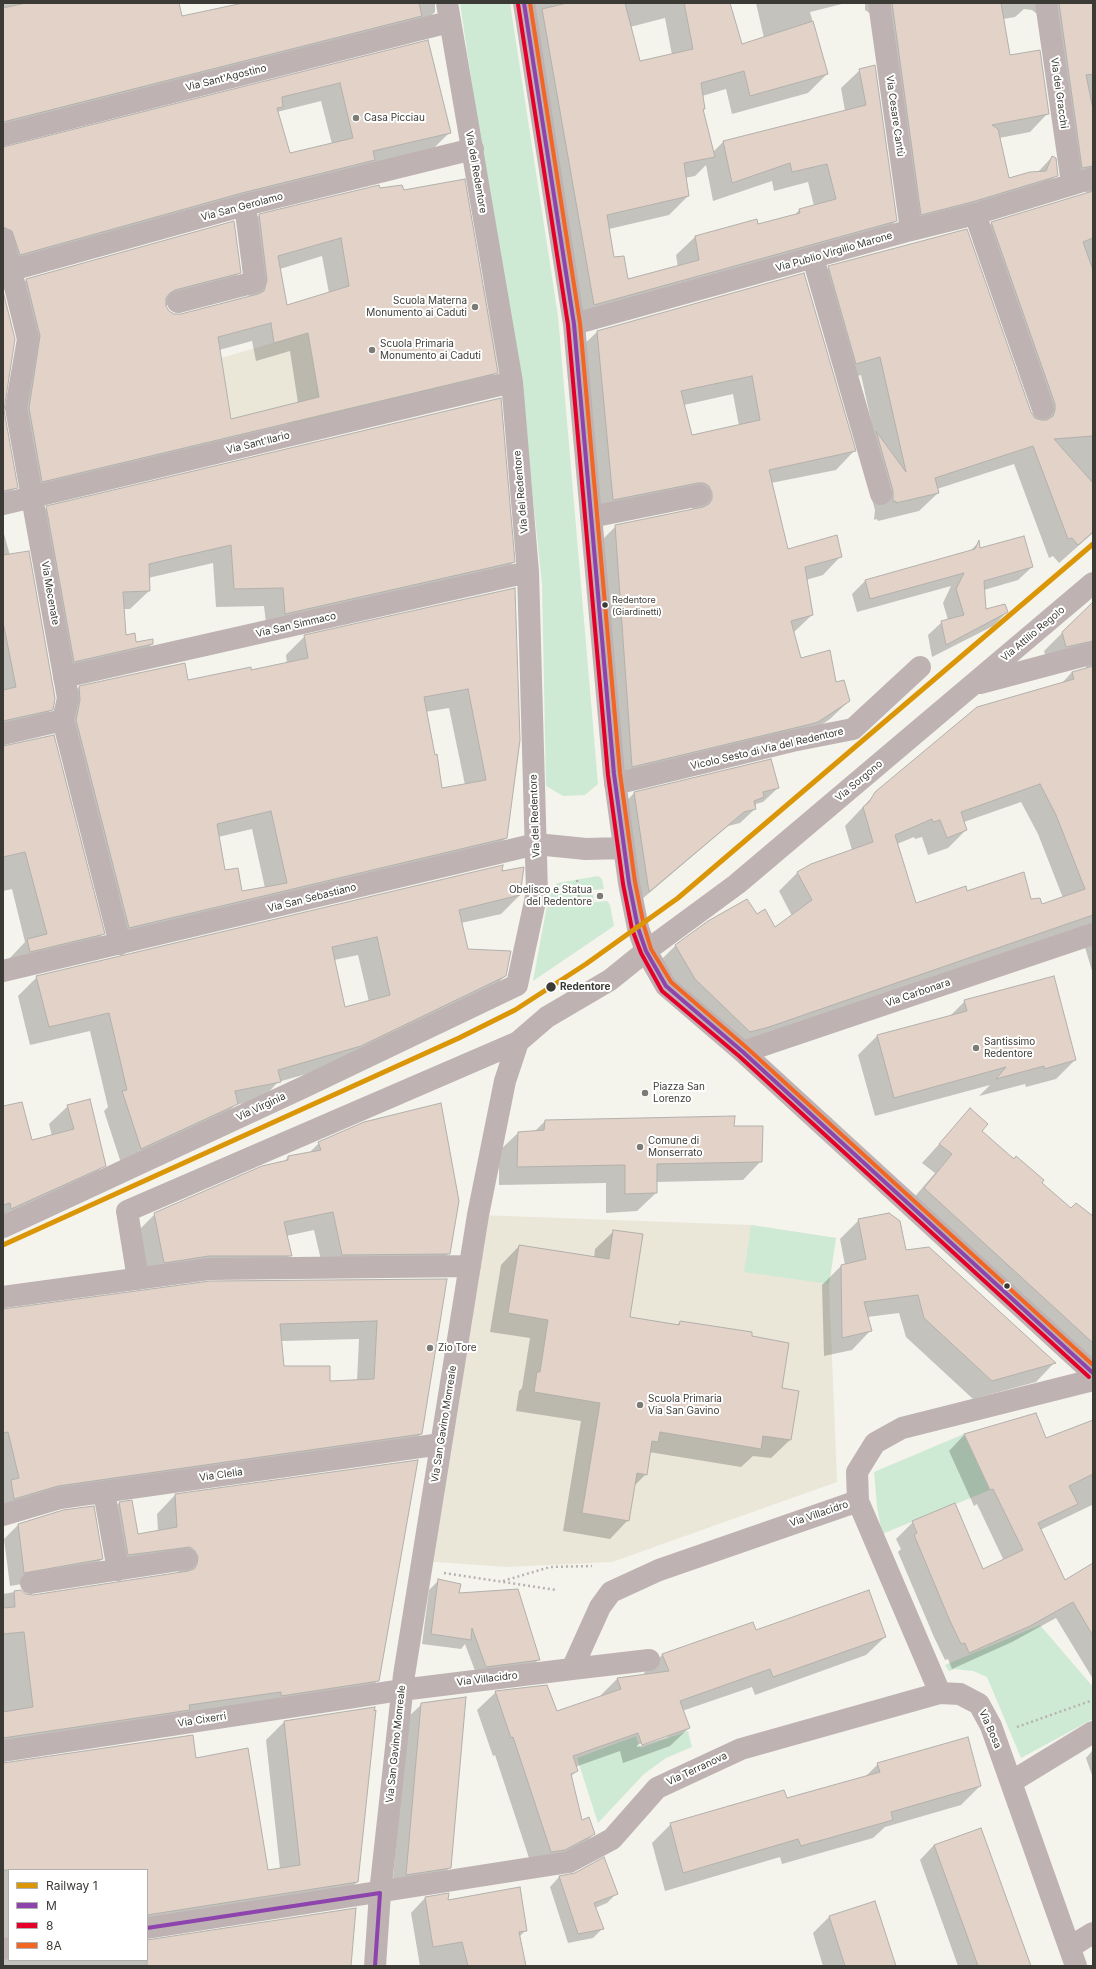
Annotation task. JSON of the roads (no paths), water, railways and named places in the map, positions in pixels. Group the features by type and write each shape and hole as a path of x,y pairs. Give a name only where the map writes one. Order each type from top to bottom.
{"street":[{"name":"Via Cesare Cantù","path":"879,3 911,230"},
{"name":"Via dei Gracchi","path":"1046,3 1072,183"},
{"path":"530,4 574,324 615,784 624,848 638,928 646,951 666,986 743,1052 1093,1373"},
{"name":"Via Sant'Agostino","path":"3,135 448,13"},
{"name":"Via del Redentore","path":"448,13 512,382 528,572 537,892 517,985"},
{"name":"Via San Gerolamo","path":"12,270 245,205 472,149"},
{"name":"Via Publio Virgilio Marone","path":"574,324 911,230 975,214 1072,183 1093,178"},
{"path":"178,302 254,282 245,205"},
{"path":"975,214 1043,408"},
{"name":"Via Mecenate","path":"3,238 28,339 16,408 34,497 68,698 63,720 120,944"},
{"path":"814,258 881,494"},
{"name":"Via Sant'Ilario","path":"3,504 512,382"},
{"path":"591,517 700,495"},
{"name":"Via San Simmaco","path":"64,677 528,572"},
{"name":"Via Attilio Regolo","path":"973,685 1093,583"},
{"name":"Via Sorgono","path":"646,951 738,884 973,685 1093,653"},
{"name":"Vicolo Sesto di Via del Redentore","path":"615,784 792,741 853,729 920,667"},
{"path":"3,734 63,720"},
{"name":"Via San Sebastiano","path":"3,971 536,844 586,849 624,848"},
{"name":"Via Carbonara","path":"743,1052 1093,934"},
{"path":"138,1279 127,1211 518,1042 547,1017 610,980 646,951"},
{"name":"Via Virginia","path":"3,1227 304,1087 517,985"},
{"name":"Via San Gavino Monreale","path":"375,1966 380,1893 401,1690 478,1215 505,1081 518,1042"},
{"path":"3,1297 209,1269 470,1266"},
{"name":"Via Villacidro","path":"572,1669 600,1607 610,1592 659,1570 858,1501 858,1472 875,1442 902,1428 1093,1380"},
{"name":"Via Clelia","path":"3,1515 60,1498 441,1444"},
{"path":"104,1492 118,1570"},
{"path":"858,1501 940,1693"},
{"path":"30,1583 186,1560"},
{"name":"Via Villacidro","path":"401,1690 649,1660"},
{"name":"Via Cixerri","path":"3,1751 401,1690"},
{"name":"Via Bosa","path":"940,1693 960,1694 979,1704 994,1735 1073,1957"},
{"name":"Via Terranova","path":"148,1928 380,1893 569,1862 612,1839 657,1788 741,1749 940,1693"},
{"path":"1011,1782 1093,1732"},
{"path":"1073,1957 1093,1933"}],"rail line":[{"name":"1","path":"3,1245 459,1038 515,1010 586,964 678,898 1093,544"}],"place":[{"name":"Casa Picciau","path":"356,118"},
{"name":"Scuola Materna Monumento ai Caduti","path":"475,307"},
{"name":"Scuola Primaria Monumento ai Caduti","path":"372,350"},
{"name":"Redentore (Giardinetti)","path":"605,605"},
{"name":"Obelisco e Statua del Redentore","path":"600,896"},
{"name":"Redentore","path":"551,987"},
{"name":"Santissimo Redentore","path":"976,1048"},
{"name":"Piazza San Lorenzo","path":"645,1093"},
{"name":"Comune di Monserrato","path":"640,1147"},
{"name":"Zio Tore","path":"430,1348"},
{"name":"Scuola Primaria Via San Gavino","path":"640,1405"}]}
